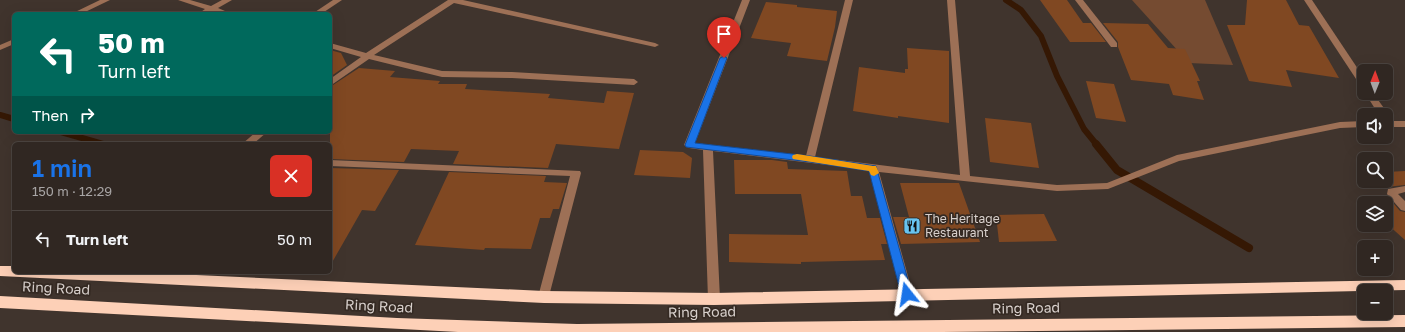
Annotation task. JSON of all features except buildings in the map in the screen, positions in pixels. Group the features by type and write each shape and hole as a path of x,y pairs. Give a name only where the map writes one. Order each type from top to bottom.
{"highway":[{"name":"Ring Road","path":"0,272 12,273"},
{"name":"Ring Road","path":"44,274 544,297 714,299 1405,285"},
{"name":"Ring Road","path":"0,302 397,324 577,330 1173,328 1405,321"}],"street":[{"path":"79,12 106,0"},
{"path":"182,0 222,12"},
{"path":"206,12 228,0"},
{"path":"319,12 338,0"},
{"path":"332,82 367,56 453,0 655,45"},
{"path":"746,0 689,145 965,179 1066,189 1108,186 1177,158 1340,125 1357,124"},
{"path":"810,159 849,0"},
{"path":"951,0 965,179"},
{"path":"1079,0 1114,45"},
{"path":"1308,0 1357,74"},
{"path":"0,48 12,42"},
{"path":"332,45 367,56 442,74 634,82"},
{"path":"1393,123 1405,124"},
{"path":"250,142 260,134"},
{"path":"708,147 714,299"},
{"path":"332,163 576,173 544,297"},
{"path":"873,168 907,294"},
{"path":"1405,189 1392,191 1392,194 1405,207"}],"shaded area":[{"path":"1132,0 1205,0 1233,65 1189,63"}],"waterway":[{"path":"1006,0 1021,10 1041,36 1057,76 1084,129 1097,145"},
{"path":"0,115 12,118"},
{"path":"68,134 96,142"},
{"path":"1096,144 1117,170 1249,248"}],"slow traffic":[{"path":"797,157 873,168 874,173"}],"place":[{"name":"The Heritage Restaurant","path":"912,226"}],"route":[{"path":"724,58 689,145 873,168 907,294"}]}
